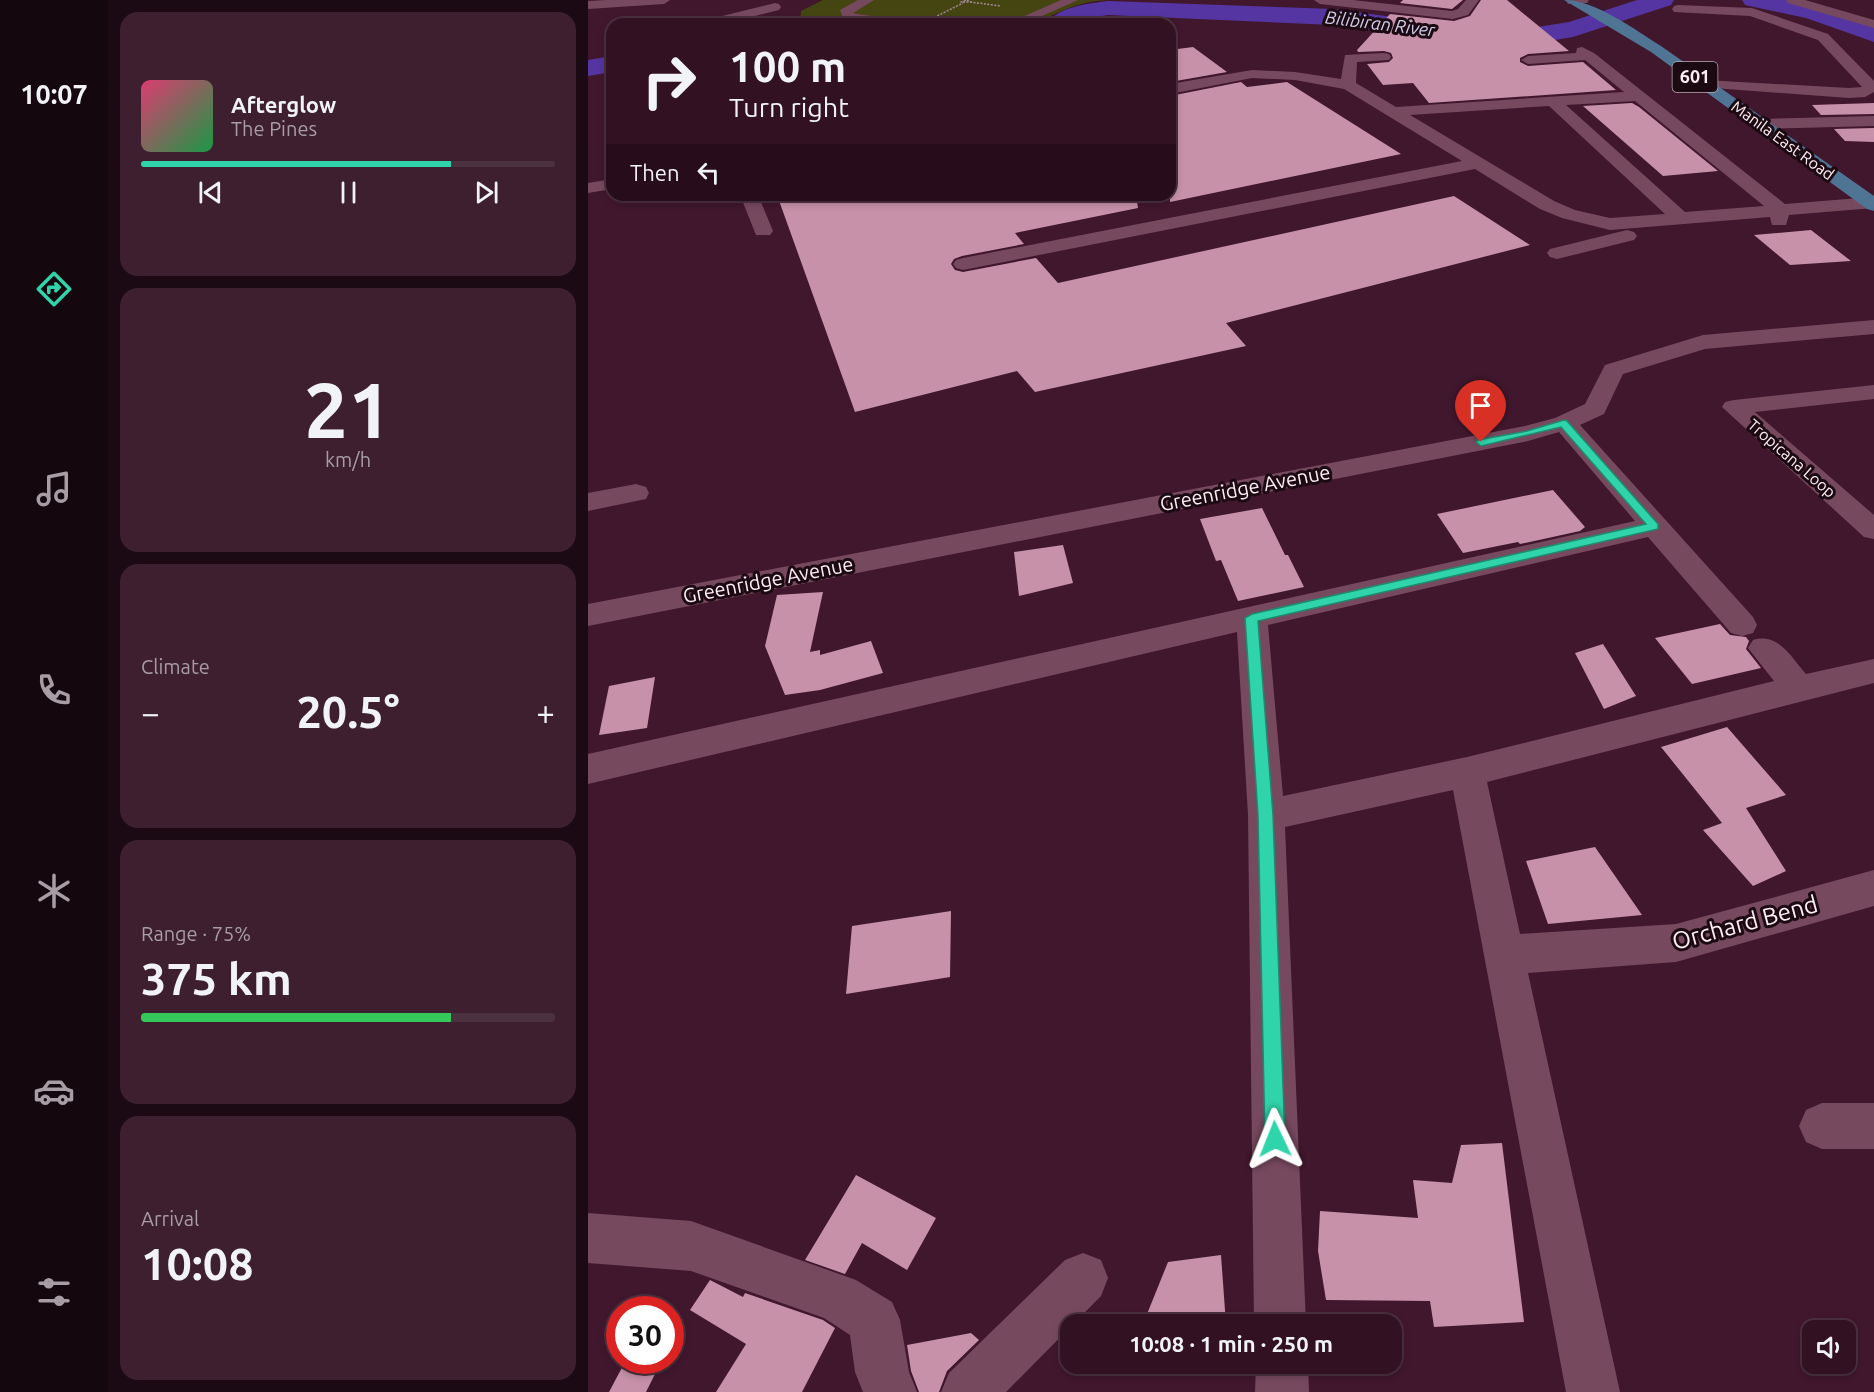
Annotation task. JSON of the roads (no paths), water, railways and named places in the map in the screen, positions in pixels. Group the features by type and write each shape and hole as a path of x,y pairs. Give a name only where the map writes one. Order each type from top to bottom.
{"main road":[{"name":"Manila East Road","path":"1575,1 1627,30 1871,201"}],"street":[{"path":"658,0 663,16"},
{"path":"588,5 610,6 664,0"},
{"path":"857,18 848,15 846,10 868,0"},
{"path":"1028,18 1072,0"},
{"path":"1320,0 1453,15 1464,12 1473,0"},
{"path":"1792,0 1874,24"},
{"path":"705,8 709,18"},
{"path":"736,18 775,8"},
{"path":"1678,9 1752,12 1823,37 1871,87 1865,92 1849,93 1705,84"},
{"path":"1348,85 1348,53 1384,57"},
{"path":"1528,60 1586,54 1780,210"},
{"path":"1226,65 1243,76"},
{"path":"1176,88 1243,76 1295,76 1348,85 1547,205 1569,214 1610,224 1737,227 1779,222 1780,210"},
{"path":"1391,112 1638,96"},
{"path":"1553,102 1676,226"},
{"path":"1762,124 1874,121"},
{"path":"963,264 1477,163"},
{"path":"588,188 606,185"},
{"path":"751,201 763,231"},
{"path":"1557,253 1627,236 1643,237 1676,226 1780,210 1871,201"},
{"path":"1610,224 1627,236"},
{"name":"Greenridge Avenue","path":"588,615 1528,434 1595,410 1613,370 1640,360 1703,342 1874,327"},
{"name":"Tropicana Loop","path":"1874,392 1734,407 1874,530"},
{"path":"1564,423 1742,625"},
{"path":"588,502 636,493"},
{"path":"588,769 1654,526"},
{"path":"1252,618 1266,815 1280,1314"},
{"path":"1764,648 1799,688"},
{"path":"1266,815 1467,772 1874,671"},
{"path":"1467,772 1593,1392"},
{"name":"Orchard Bend","path":"1506,955 1676,943 1874,888"},
{"path":"1822,1126 1874,1126"},
{"path":"588,1238 691,1245 838,1298 874,1320 882,1372 890,1392"},
{"path":"968,1392 1083,1278"},
{"path":"1282,1374 1282,1392"}],"waterway":[{"name":"Bilibiran River","path":"1070,18 1082,12 1108,8 1333,17 1492,38 1525,37 1573,29 1662,0"},
{"name":"Bilibiran River","path":"1754,0 1815,12 1874,34"},
{"name":"Bilibiran River","path":"588,68 606,65"}]}
